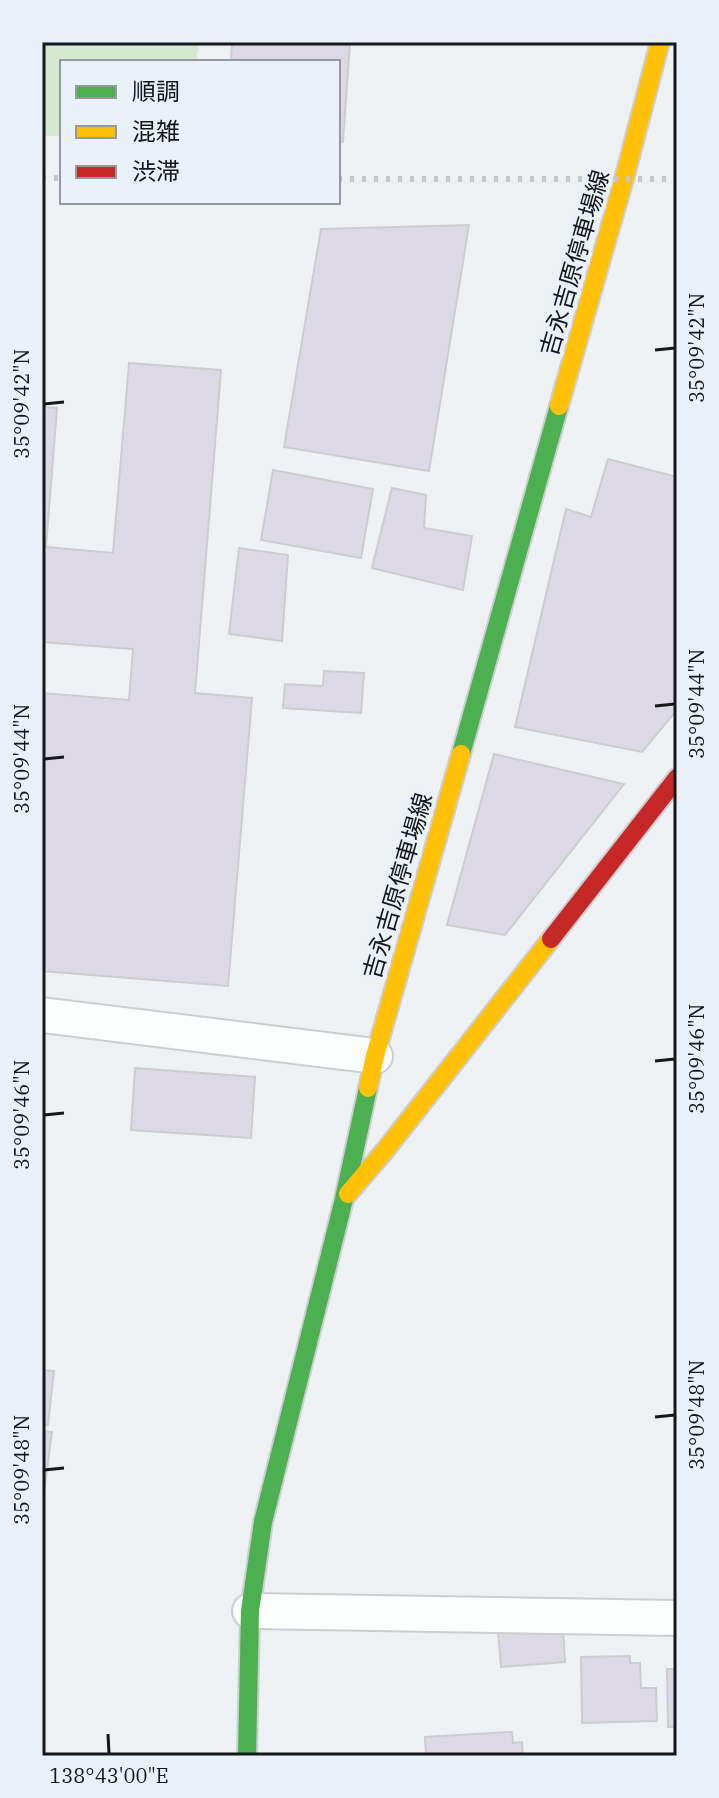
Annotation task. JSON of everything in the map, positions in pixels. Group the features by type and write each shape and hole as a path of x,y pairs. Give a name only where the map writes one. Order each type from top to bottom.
{"main road":[{"name":"吉永吉原停車場線","path":"247,1756 250,1611 263,1522 344,1199 375,1056 624,179 660,42"},
{"path":"344,1199 677,778"}],"street":[{"path":"42,1015 375,1056"},
{"path":"250,1611 677,1618"}],"green space":[{"path":"42,42 199,42 196,60 60,60 60,136 42,136"}],"building":[{"path":"232,42 350,42 343,142 340,141 340,60 231,60"},
{"path":"469,225 429,471 284,447 321,229"},
{"path":"129,363 221,370 195,693 252,698 228,986 42,971 42,693 129,700 133,649 42,642 42,407 57,408 46,547 113,553"},
{"path":"608,459 677,477 677,710 642,752 515,727 566,509 591,517"},
{"path":"273,470 373,489 361,558 261,540"},
{"path":"392,488 426,495 424,528 472,536 463,590 372,568"},
{"path":"239,548 288,555 282,641 229,634"},
{"path":"324,671 364,673 361,713 283,708 285,684 323,686"},
{"path":"494,754 624,784 505,935 447,925"},
{"path":"135,1068 255,1077 251,1138 131,1130"},
{"path":"42,1370 54,1371 48,1425 42,1425"},
{"path":"42,1431 52,1432 42,1508"},
{"path":"563,1627 565,1662 501,1667 498,1631"},
{"path":"630,1656 630,1663 640,1663 641,1688 656,1688 657,1721 582,1723 581,1657"},
{"path":"667,1669 677,1669 677,1727 668,1727"},
{"path":"512,1732 513,1743 522,1742 523,1756 426,1756 425,1737"}],"railway":[{"path":"42,178 60,178"},
{"path":"340,179 677,179"}],"traffic: fast":[{"path":"461,754 559,406"},
{"path":"247,1756 250,1611 263,1522 344,1199 368,1088"}],"traffic: slow":[{"path":"559,406 660,42"},
{"path":"368,1088 461,754"},
{"path":"348,1194 551,939"}],"traffic: jam":[{"path":"551,939 677,778"}]}
